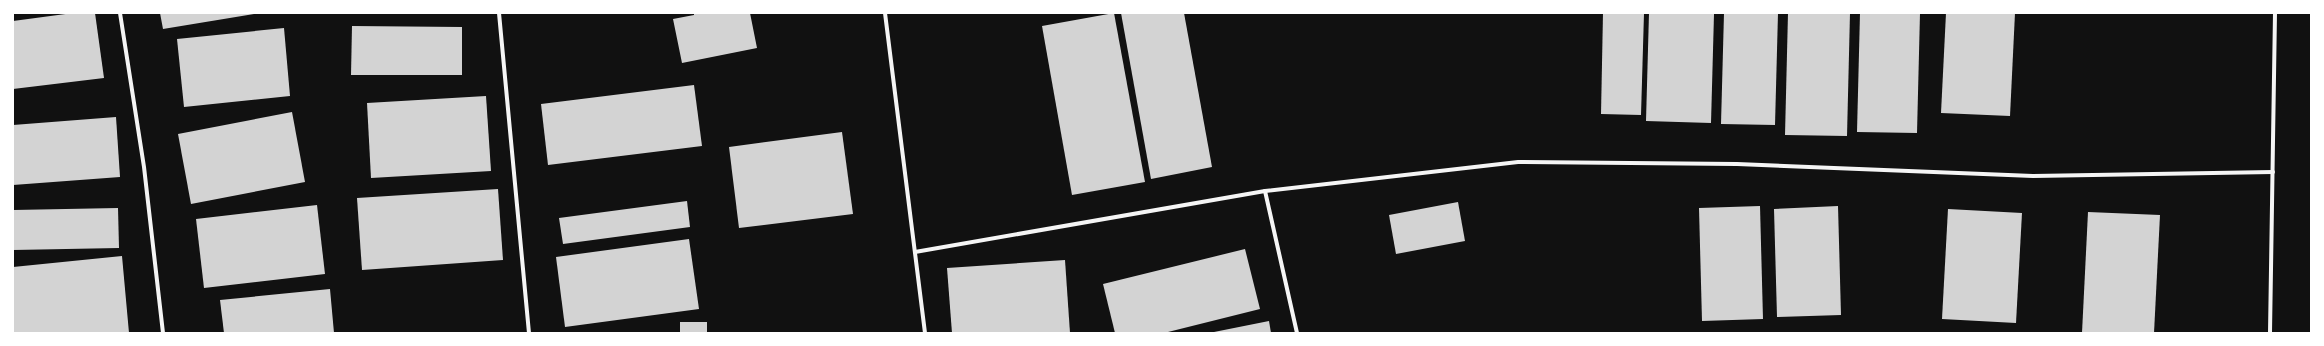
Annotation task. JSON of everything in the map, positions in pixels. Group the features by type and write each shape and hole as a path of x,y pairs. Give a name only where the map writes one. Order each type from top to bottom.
{"street":[{"path":"120,13 144,167 163,333"},
{"path":"499,13 529,333"},
{"path":"885,13 925,333"},
{"path":"2270,333 2276,13"},
{"path":"915,252 1265,191 1518,162 1736,164 2033,176 2273,172"},
{"path":"1265,191 1297,333"}],"building":[{"path":"73,13 95,13 104,78 13,89 13,21"},
{"path":"160,13 254,13 254,14 163,29"},
{"path":"694,13 750,13 757,48 682,63 673,19 694,15"},
{"path":"1114,13 1145,182 1072,195 1042,26"},
{"path":"1121,13 1184,13 1212,167 1151,179"},
{"path":"1603,13 1644,13 1641,115 1601,114"},
{"path":"1649,13 1714,14 1711,123 1646,121"},
{"path":"1724,13 1778,13 1775,125 1721,124"},
{"path":"1788,13 1850,13 1847,136 1785,135"},
{"path":"1860,13 1920,13 1917,133 1857,132"},
{"path":"1946,13 2015,13 2010,116 1941,113"},
{"path":"352,26 462,27 462,75 351,75"},
{"path":"284,28 290,96 184,107 177,39"},
{"path":"694,85 702,146 548,165 541,104"},
{"path":"486,96 491,171 371,178 367,103"},
{"path":"292,112 305,182 191,204 178,134"},
{"path":"116,117 120,177 13,185 13,125"},
{"path":"842,132 853,214 739,228 729,147"},
{"path":"498,189 503,260 362,270 357,198"},
{"path":"687,201 690,227 563,244 559,218"},
{"path":"1458,202 1465,241 1396,254 1389,215"},
{"path":"317,205 325,274 204,288 196,219"},
{"path":"1760,206 1763,319 1702,321 1699,208"},
{"path":"1838,206 1841,315 1777,317 1774,209"},
{"path":"118,208 119,248 13,250 13,210"},
{"path":"1948,209 2022,213 2016,323 1942,319"},
{"path":"2088,212 2160,215 2154,333 2082,333"},
{"path":"689,239 699,309 565,327 556,257"},
{"path":"1245,249 1260,309 1164,333 1115,333 1103,284"},
{"path":"122,256 129,333 13,333 13,267"},
{"path":"1065,260 1070,333 952,333 947,268"},
{"path":"330,289 334,333 224,333 220,300"},
{"path":"1269,321 1271,333 1214,333 1214,332"},
{"path":"680,322 707,322 707,333 680,333"}]}
